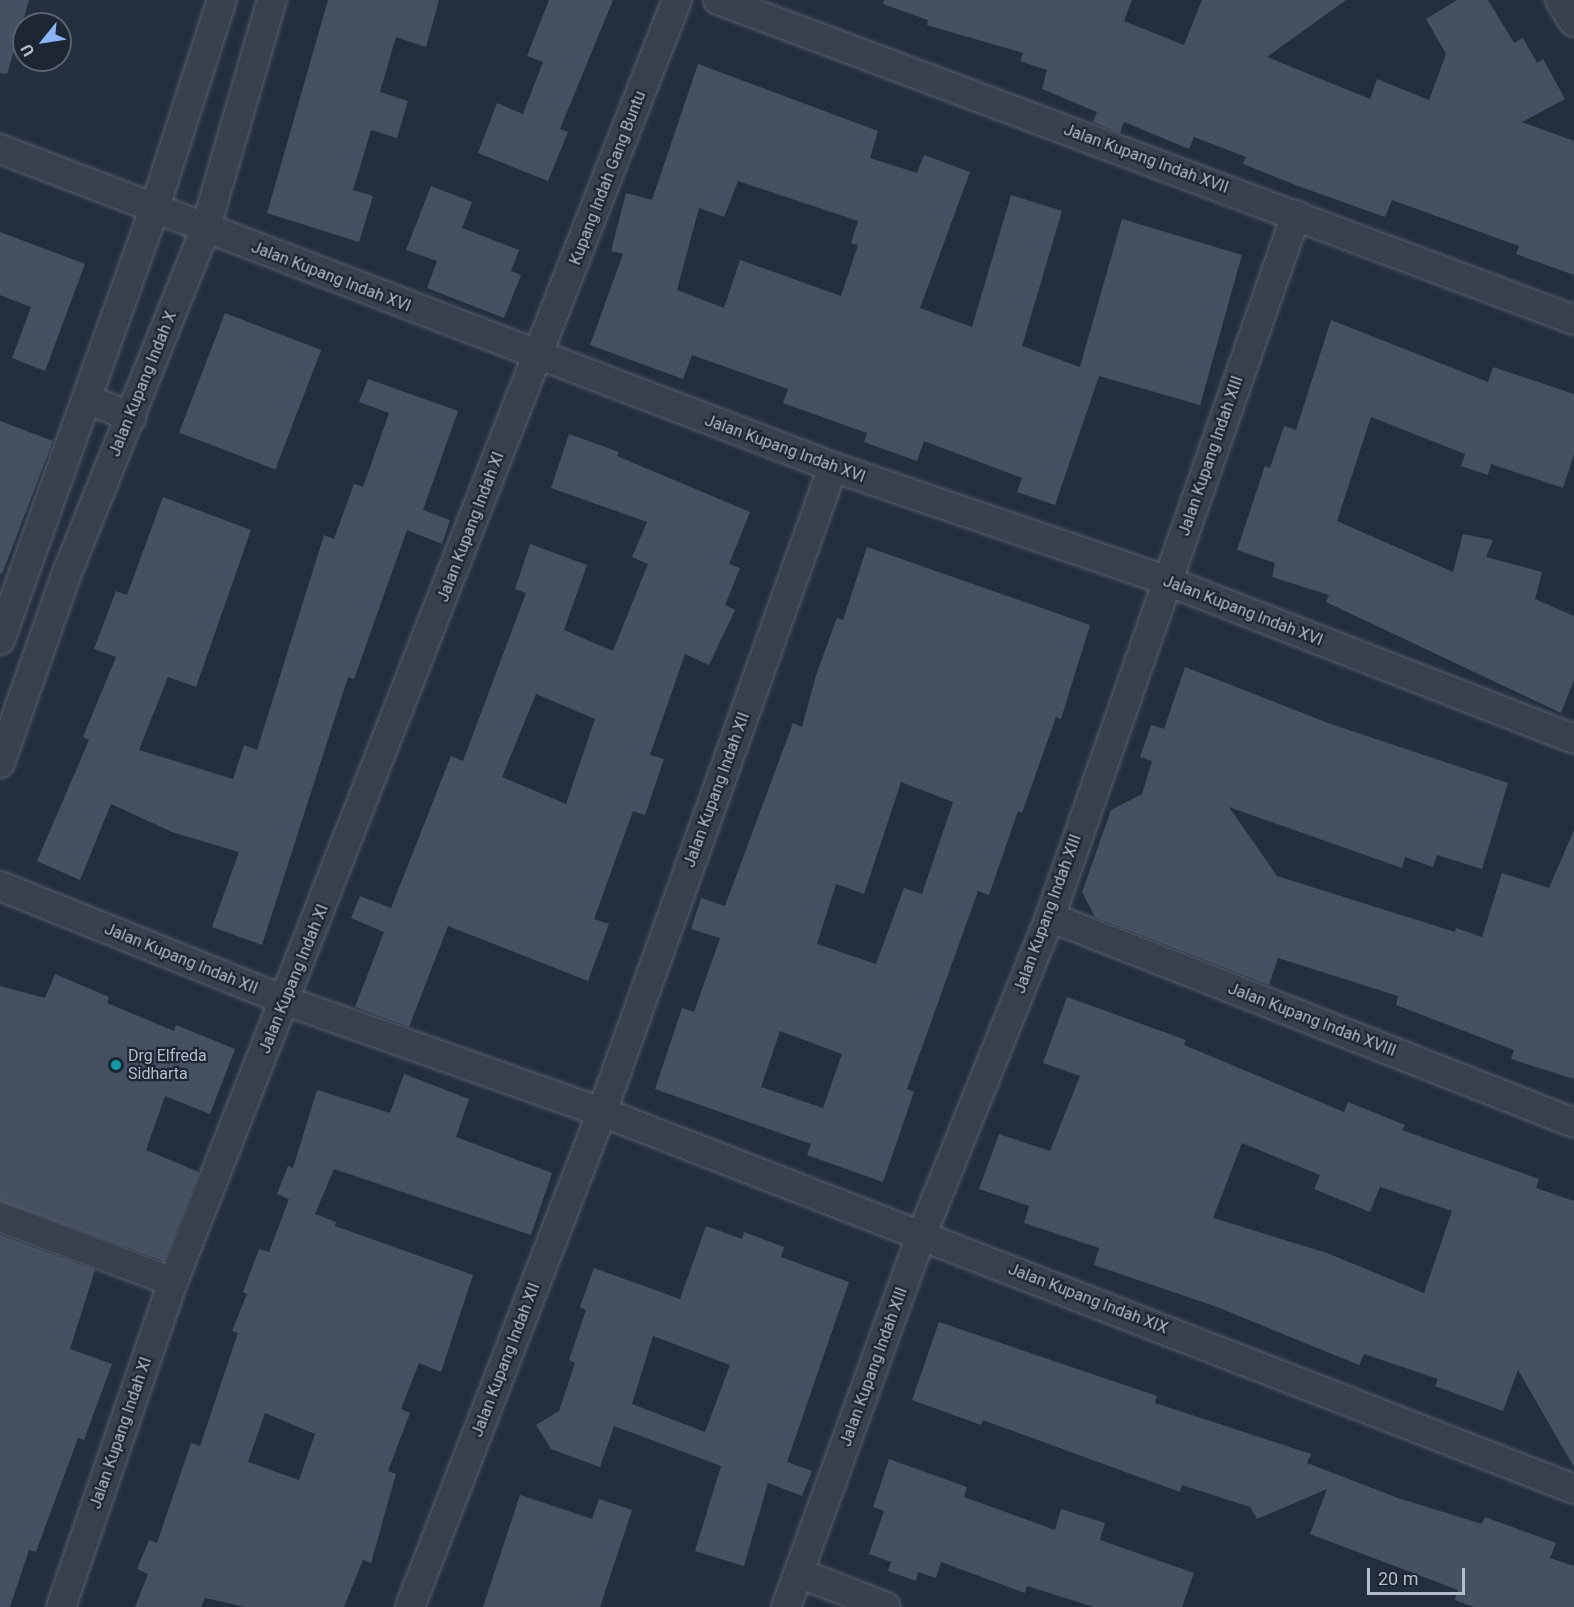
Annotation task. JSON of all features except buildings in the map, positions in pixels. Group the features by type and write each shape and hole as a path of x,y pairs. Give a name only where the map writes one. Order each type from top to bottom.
{"street":[{"path":"0,640 155,207 222,0"},
{"name":"Jalan Kupang Indah X","path":"0,763 65,578 206,227 272,0"},
{"name":"Kupang Indah Gang Buntu","path":"538,355 677,0"},
{"name":"Jalan Kupang Indah XVII","path":"718,0 1574,320"},
{"path":"1560,0 1574,22"},
{"name":"Jalan Kupang Indah XVI","path":"0,149 206,227 349,286 833,467 1167,581 1574,739"},
{"name":"Jalan Kupang Indah XIII","path":"786,1607 922,1234 1050,917 1296,215"},
{"name":"Jalan Kupang Indah XI","path":"61,1607 173,1282 286,1001 538,355"},
{"path":"87,400 129,420"},
{"name":"Jalan Kupang Indah XII","path":"410,1607 602,1112 833,467"},
{"path":"26,566 65,578"},
{"name":"Jalan Kupang Indah XII","path":"0,886 286,1001 602,1112"},
{"name":"Jalan Kupang Indah XVIII","path":"1050,917 1574,1123"},
{"name":"Jalan Kupang Indah XIX","path":"602,1112 922,1234 1574,1489"},
{"path":"0,1217 173,1282"},
{"path":"799,1573 886,1607"}],"place":[{"name":"Drg Elfreda Sidharta","path":"116,1065"}]}
